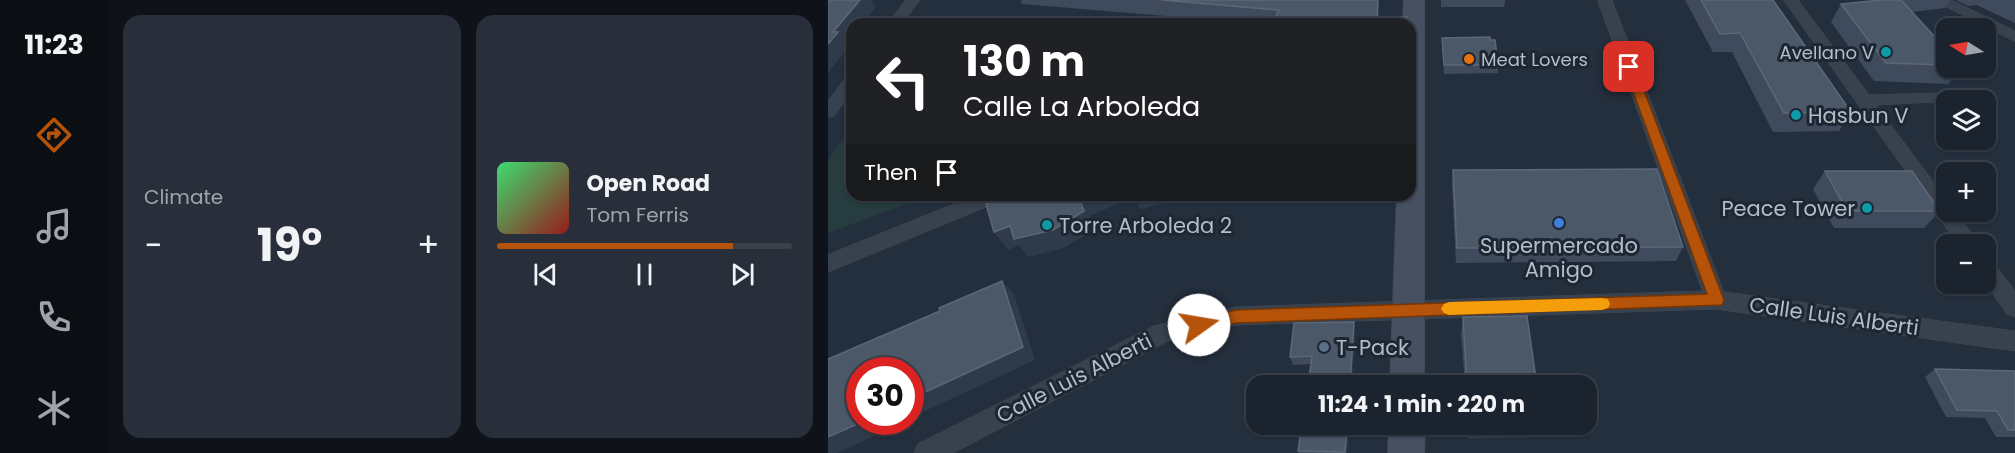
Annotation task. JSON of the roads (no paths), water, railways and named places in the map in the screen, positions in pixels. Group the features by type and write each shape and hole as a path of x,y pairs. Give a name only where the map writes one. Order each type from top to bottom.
{"street":[{"path":"900,18 914,0"},
{"path":"1414,0 1414,18"},
{"path":"1605,0 1716,300"},
{"path":"1791,0 1962,234"},
{"path":"1940,0 2015,37"},
{"path":"828,112 846,88"},
{"path":"1864,100 1936,97"},
{"path":"828,264 981,201"},
{"path":"1407,375 1411,201"},
{"path":"1996,282 2015,309"},
{"name":"Calle Luis Alberti","path":"927,453 1162,333 1236,316 1716,300 2015,341"},
{"path":"1406,453 1407,435"}],"place":[{"name":"Avellano V","path":"1886,52"},
{"name":"Meat Lovers","path":"1469,59"},
{"name":"Hasbun V","path":"1796,115"},
{"name":"Peace Tower","path":"1867,208"},
{"name":"Supermercado Amigo","path":"1559,223"},
{"name":"Torre Arboleda 2","path":"1047,225"},
{"name":"T-Pack","path":"1324,347"}]}
